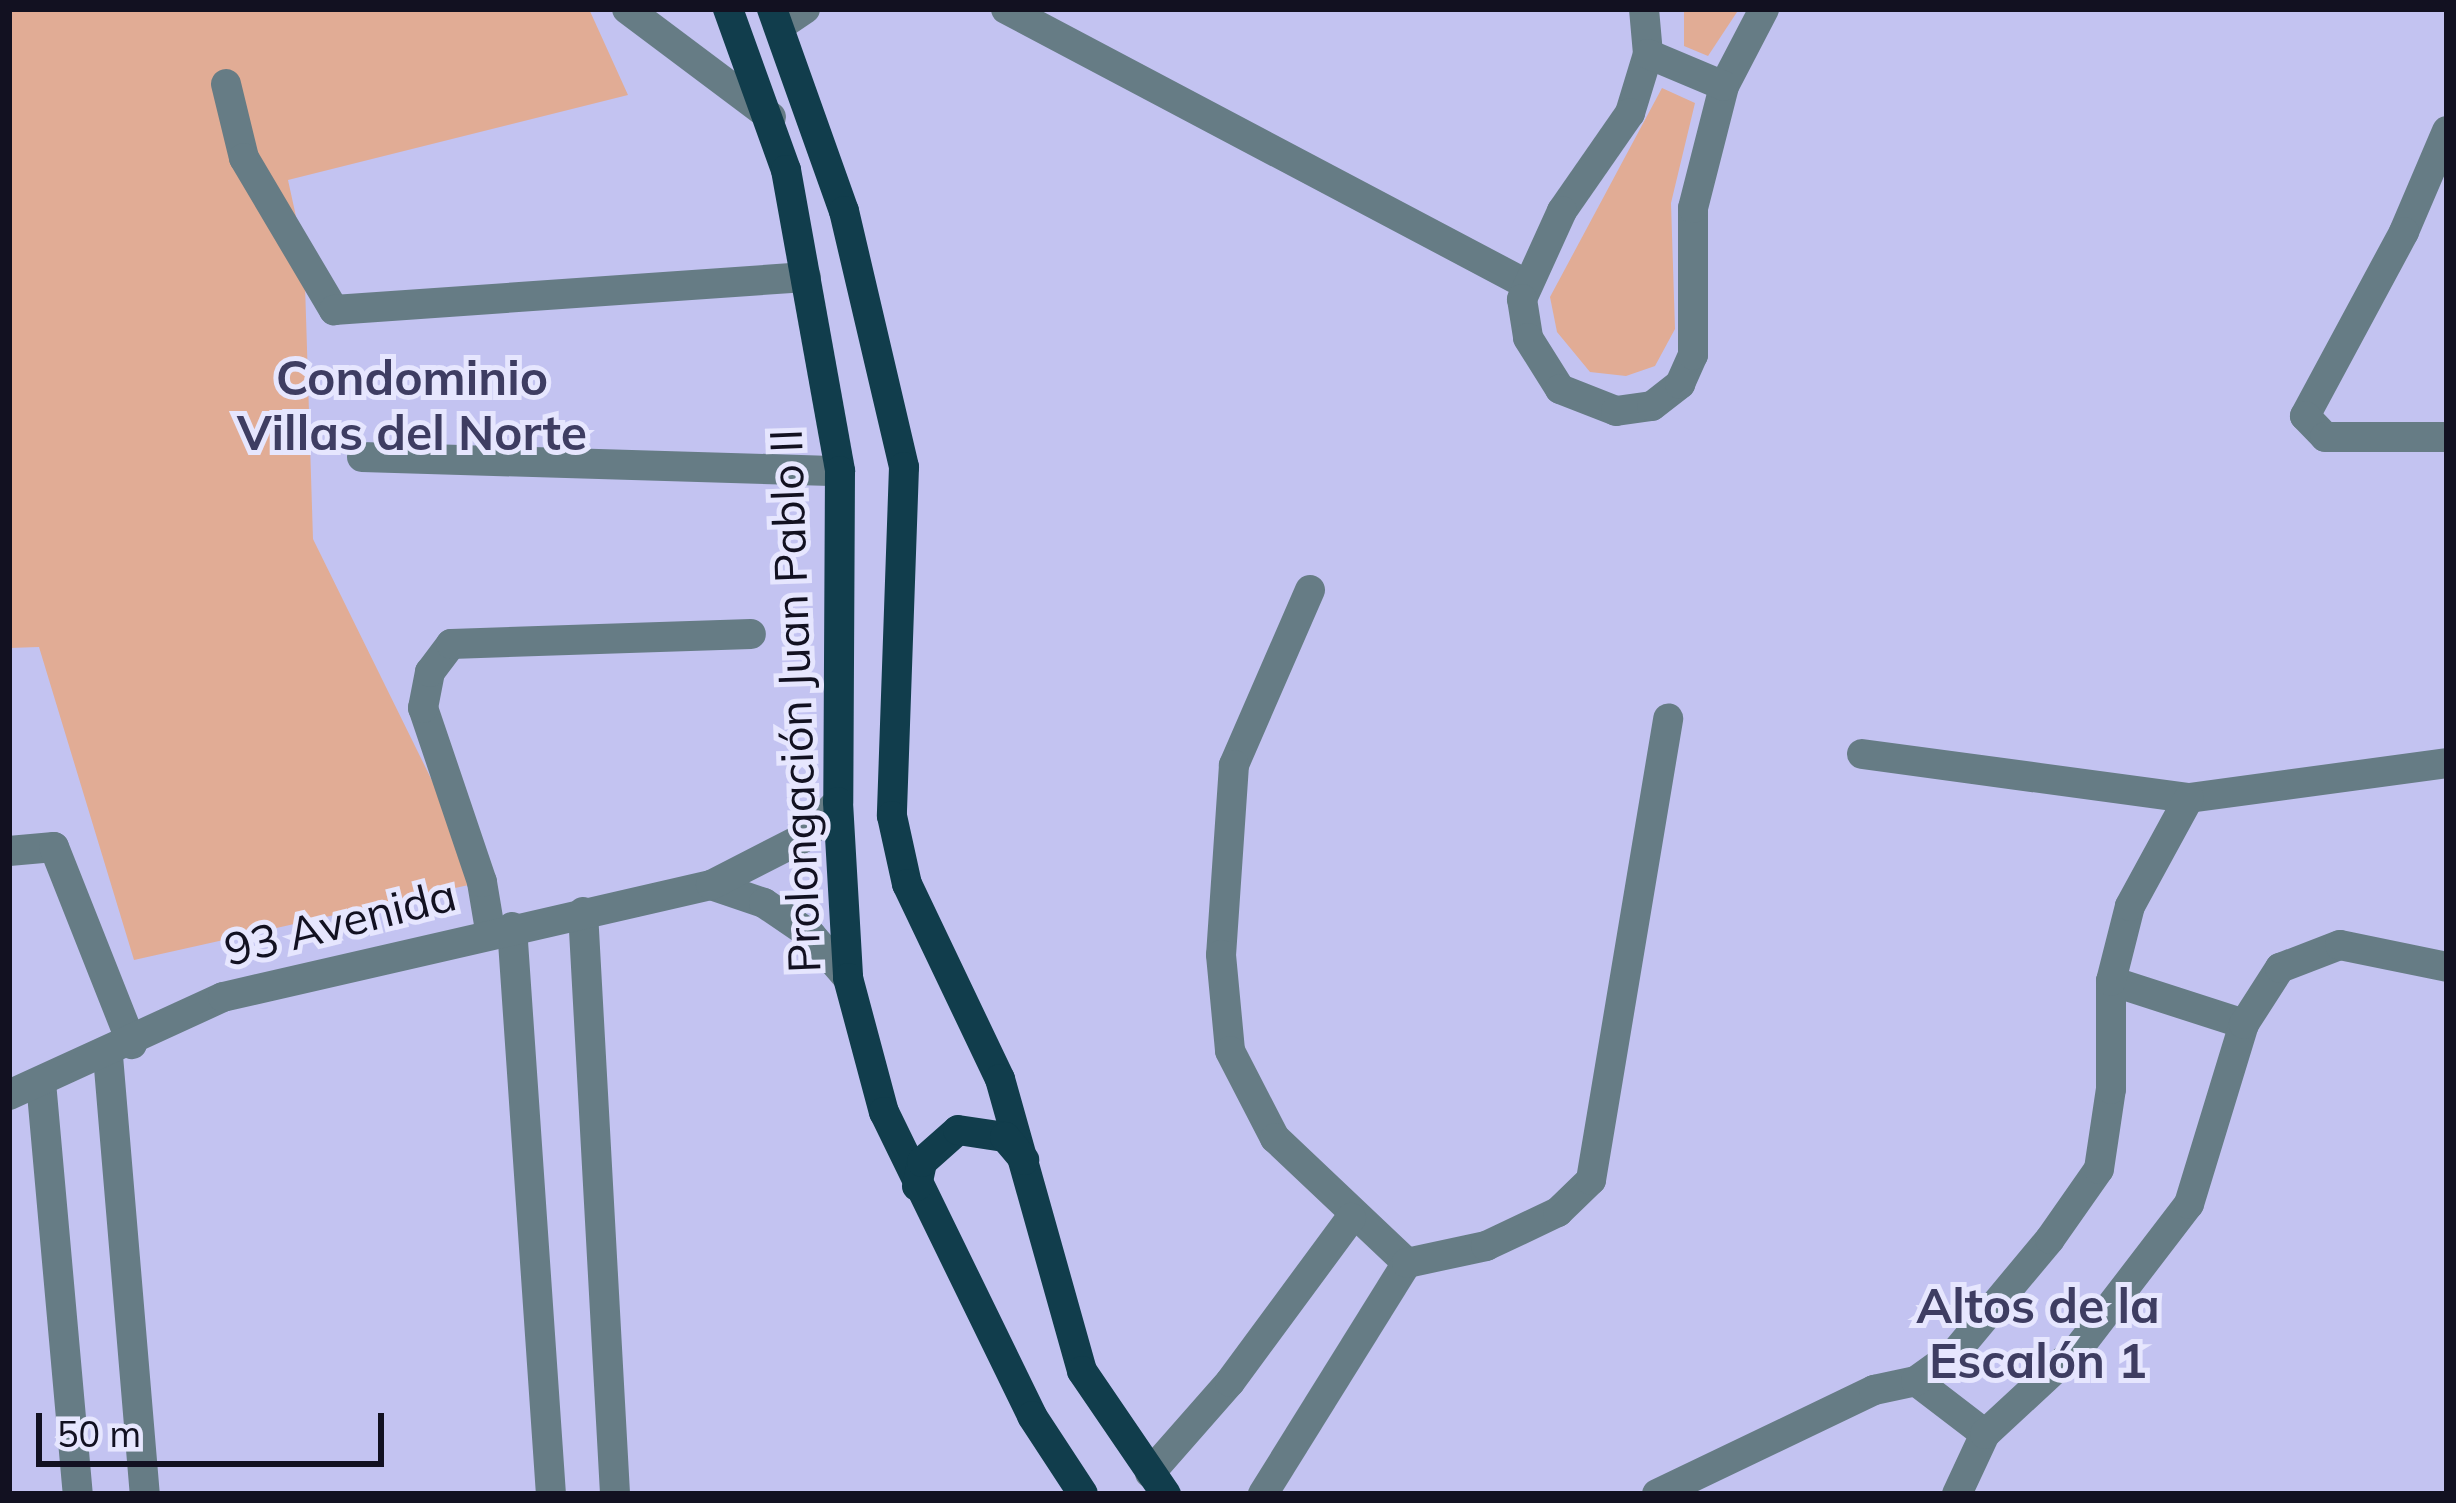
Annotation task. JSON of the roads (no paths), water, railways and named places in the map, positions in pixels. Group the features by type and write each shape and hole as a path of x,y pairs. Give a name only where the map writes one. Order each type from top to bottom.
{"main road":[{"name":"Prolongación Juan Pablo II","path":"728,9 771,117 806,277 840,471 838,802 848,978 884,1112 917,1186 1032,1416 1083,1494"},
{"path":"786,14 844,211 904,467 892,816 907,884 1000,1079 1035,1188 1082,1371 1158,1484"},
{"path":"917,1186 937,1142 982,1129 1022,1156 1035,1188"}],"street":[{"path":"627,9 771,117"},
{"path":"1006,9 1526,284"},
{"path":"1644,9 1648,54 1630,112 1562,211 1526,284 1528,338 1560,389 1616,411 1652,406 1680,384 1699,324 1693,208 1724,86 1764,9"},
{"path":"1648,54 1724,86"},
{"path":"226,84 244,158 334,310 806,277"},
{"path":"2447,131 2363,313 2309,399 2305,416 2325,437 2447,437"},
{"path":"362,457 840,471"},
{"path":"1310,590 1234,765 1221,955 1230,1051 1275,1138 1352,1218 1407,1262"},
{"path":"550,1494 501,929 423,708 430,672 451,644 751,634"},
{"path":"1263,1494 1407,1262 1486,1246 1558,1212 1592,1180 1668,718"},
{"path":"1862,754 2189,798 2447,763"},
{"path":"1657,1494 1874,1390 1916,1381 1981,1324 2098,1169 2111,1089 2111,981 2130,906 2189,798"},
{"name":"93 Avenida","path":"9,1095 120,1050 223,997 501,929 711,885 803,838 838,802"},
{"path":"9,851 54,848 120,1050 145,1494"},
{"path":"711,885 780,913 848,978"},
{"path":"583,913 615,1494"},
{"path":"1957,1494 1985,1435 2080,1346 2189,1204 2244,1024 2280,968 2340,945 2447,967"},
{"path":"2111,981 2244,1024"},
{"path":"40,1082 78,1494"},
{"path":"1158,1484 1352,1218"},
{"path":"1916,1381 1985,1435"}],"district":[{"name":"Condominio Villas del Norte","path":"412,404"},
{"name":"Altos de la Escalón 1","path":"2038,1332"}]}
